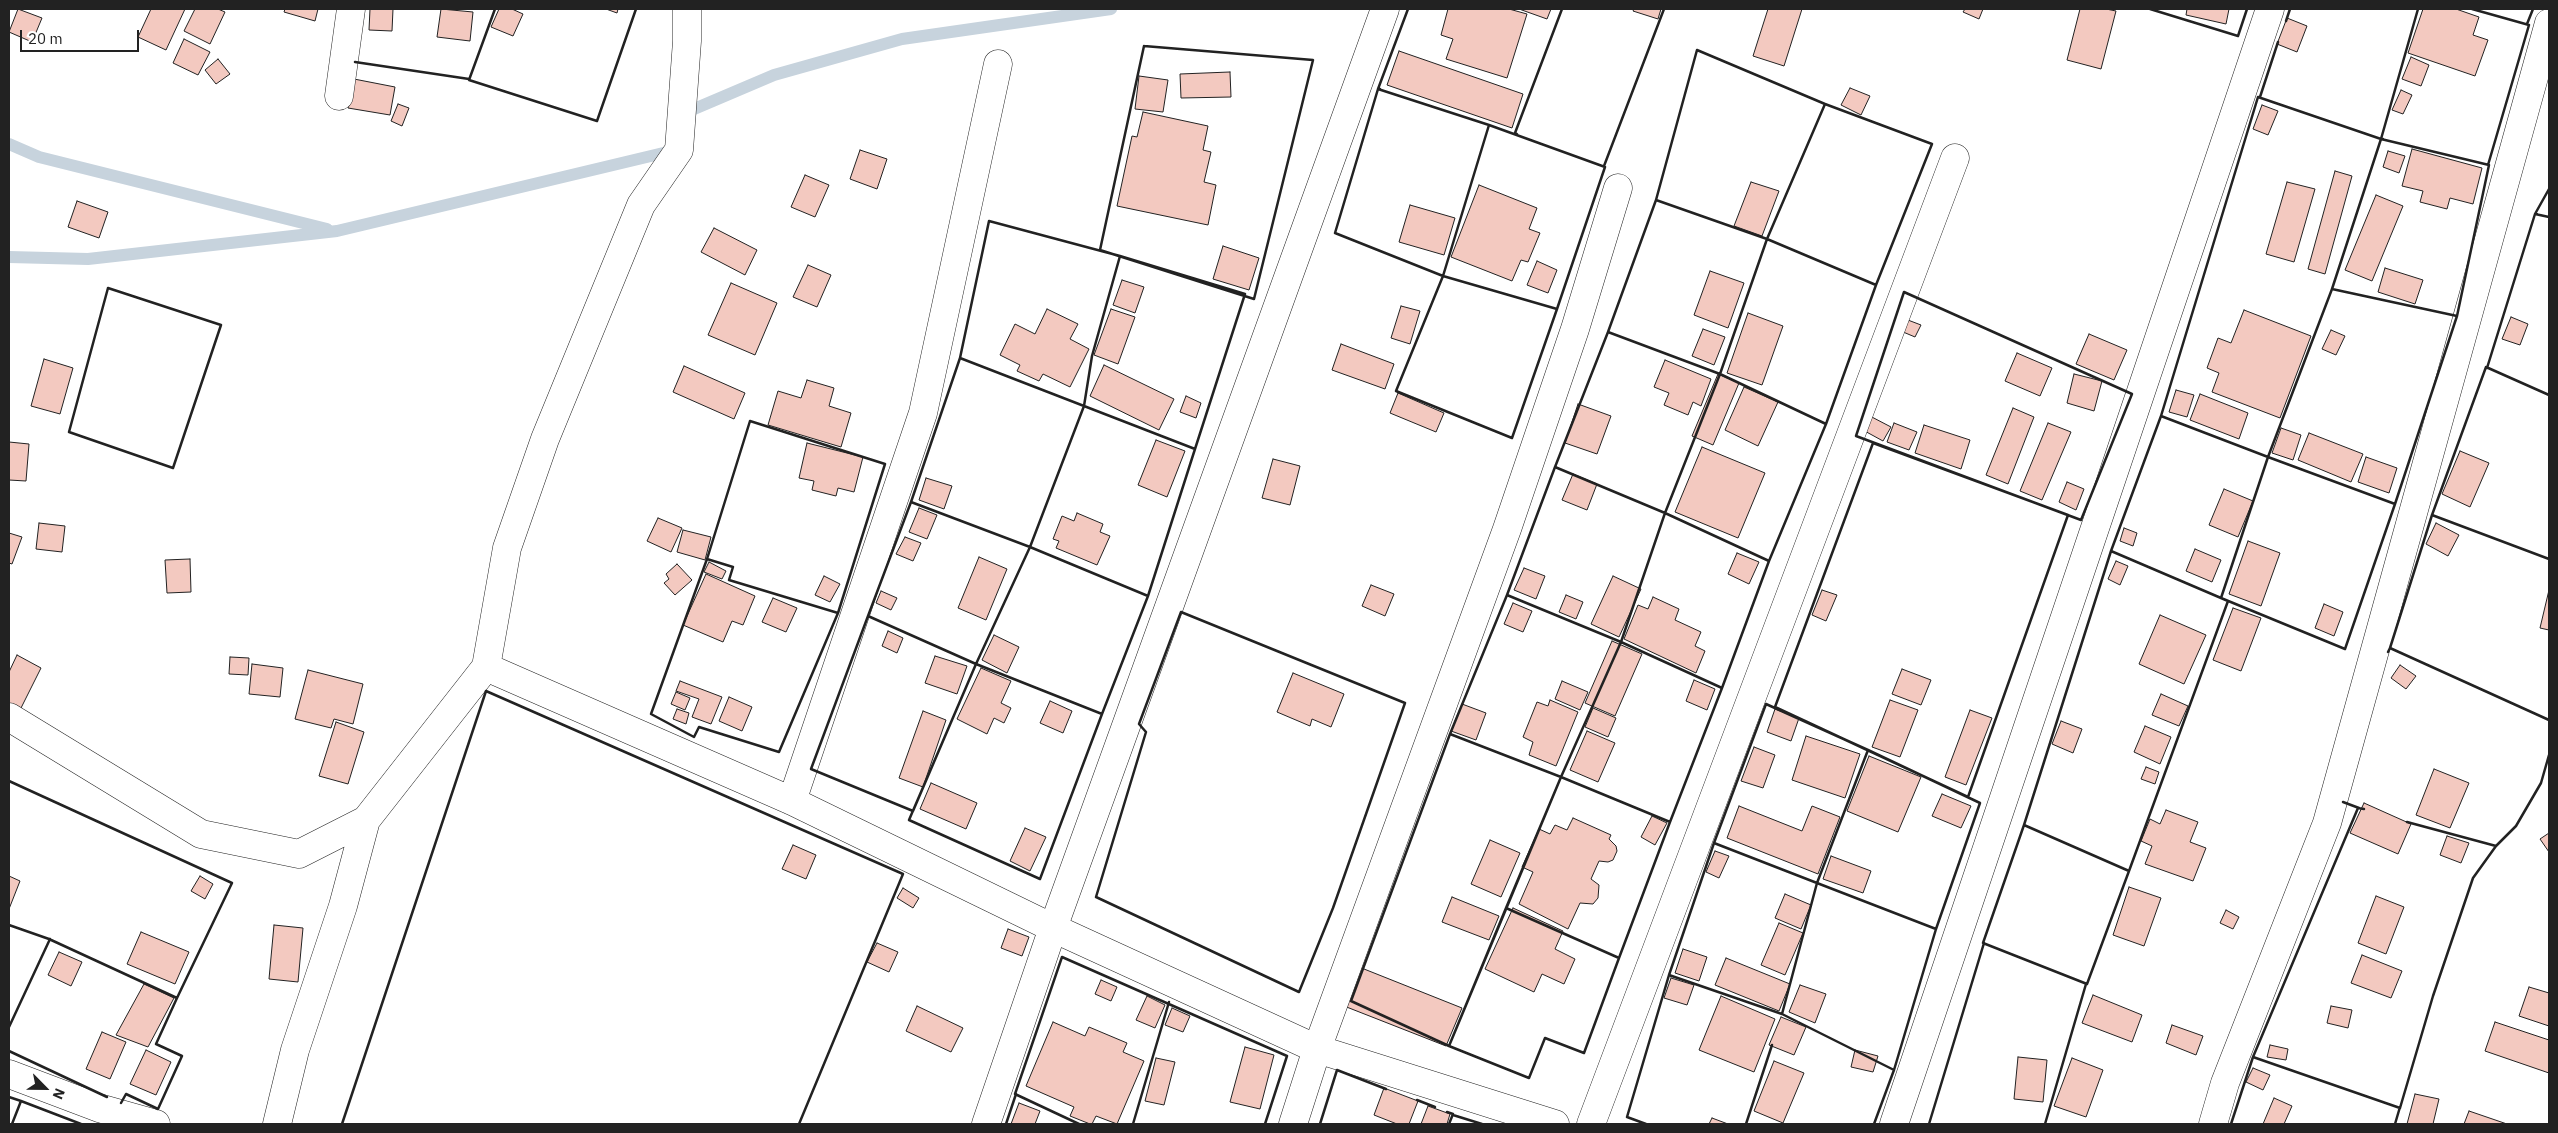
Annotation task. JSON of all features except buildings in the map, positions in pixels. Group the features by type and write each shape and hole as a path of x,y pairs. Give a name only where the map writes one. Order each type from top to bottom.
{"street":[{"path":"339,96 351,9"},
{"path":"277,1124 295,1050 343,906 366,820 486,667 508,548 545,439 641,205 679,150 687,42 687,9"},
{"path":"986,1124 1053,928 1385,9"},
{"path":"1894,1124 2270,9"},
{"path":"2213,1124 2225,1083 2327,823 2549,24"},
{"path":"792,801 923,413 998,64"},
{"path":"1591,1124 1955,158"},
{"path":"1293,1124 1317,1049 1507,529 1575,329 1618,188"},
{"path":"486,667 792,801 1053,928 1317,1049 1555,1124"},
{"path":"9,717 201,834 299,854 366,820"},
{"path":"9,1074 99,1108 156,1124"}],"waterway":[{"path":"685,118 687,112 774,75 902,39 1111,9"},
{"path":"9,144 39,157 327,229"},
{"path":"9,257 88,259 337,231 676,150"}],"wall":[{"path":"495,9 469,80 597,121 636,9"},
{"path":"1380,89 1378,89 1408,9"},
{"path":"1517,134 1515,133 1562,9"},
{"path":"1604,166 1664,9"},
{"path":"2150,9 2238,36 2247,9"},
{"path":"2286,21 2290,9"},
{"path":"2383,139 2381,139 2418,9"},
{"path":"2472,9 2529,25 2488,165"},
{"path":"2527,24 2533,9"},
{"path":"2260,97 2278,42"},
{"path":"1144,46 1313,60 1254,299 1100,250 1144,46"},
{"path":"1697,50 1825,104 1767,239 1656,200 1697,50"},
{"path":"355,62 469,79"},
{"path":"1378,89 1489,125 1443,276 1335,233 1378,89"},
{"path":"2258,97 2381,139 2332,289 2268,457 2161,416 2258,97"},
{"path":"1825,104 1932,144 1876,285 1767,239 1825,104"},
{"path":"1489,125 1605,167 1557,309 1443,276 1489,125"},
{"path":"2381,139 2489,165 2457,316 2332,289 2381,139"},
{"path":"2537,214 2535,214 2549,189"},
{"path":"1656,200 1767,239 1720,374 1608,332 1656,200"},
{"path":"2487,368 2535,214 2549,217"},
{"path":"1084,406 960,358 911,502 1030,547 1084,406 1092,356 1120,256 989,221 960,358 1084,406"},
{"path":"1767,239 1876,285 1826,424 1720,374 1767,239"},
{"path":"1120,256 1245,294 1195,449 1084,406 1092,356 1120,256"},
{"path":"1443,276 1557,309 1512,438 1396,391 1443,276"},
{"path":"108,288 221,325 173,468 69,432 108,288"},
{"path":"2332,289 2457,316 2395,504 2268,457 2332,289"},
{"path":"1904,292 2132,394 2081,520 1856,436 1904,292"},
{"path":"1608,332 1720,374 1665,513 1555,467 1608,332"},
{"path":"2432,515 2486,367 2549,395"},
{"path":"1720,374 1826,424 1769,561 1665,513 1720,374"},
{"path":"1084,406 1195,449 1148,596 1030,547 1084,406"},
{"path":"2161,416 2268,457 2221,598 2111,551 2161,416"},
{"path":"750,421 885,464 838,613 729,580 733,567 707,559 750,421"},
{"path":"1873,443 2068,515 1968,797 1775,707 1873,443"},
{"path":"2268,457 2395,504 2345,649 2221,598 2268,457"},
{"path":"1555,467 1665,513 1621,642 1507,595 1555,467"},
{"path":"911,502 1030,547 976,664 868,616 911,502"},
{"path":"1665,513 1769,561 1722,688 1621,642 1665,513"},
{"path":"2392,649 2390,648 2432,515 2549,559"},
{"path":"1030,547 1148,596 1102,714 976,664 1030,547"},
{"path":"2111,551 2228,601 2129,871 2024,825 2111,551"},
{"path":"707,559 733,567 729,580 838,613 779,752 699,727 694,737 651,714 707,559"},
{"path":"1507,595 1621,642 1561,777 1450,734 1507,595"},
{"path":"1181,612 1405,703 1333,908 1299,992 1096,897 1146,732 1139,724 1181,612"},
{"path":"868,616 976,664 913,811 811,769 868,616"},
{"path":"1621,642 1722,688 1670,822 1561,777 1621,642"},
{"path":"2388,652 2390,648 2549,720"},
{"path":"976,664 1102,714 1040,879 909,820 976,664"},
{"path":"342,1124 486,691 903,874 799,1124"},
{"path":"1766,704 1868,750 1817,883 1714,843 1766,704"},
{"path":"1450,734 1561,777 1449,1046 1351,1001 1450,734"},
{"path":"1868,750 1980,803 1936,929 1817,883 1868,750"},
{"path":"2364,809 2358,808 2253,1057 2400,1108 2433,996 2473,878 2496,846 2516,826 2541,783 2549,755"},
{"path":"1561,777 1670,822 1619,958 1506,908 1561,777"},
{"path":"9,781 232,883 177,998 49,939 9,925"},
{"path":"2343,802 2359,808"},
{"path":"2407,822 2496,846"},
{"path":"2024,825 2129,871 2087,984 1983,943 2024,825"},
{"path":"1714,843 1817,883 1782,1014 1669,975 1714,843"},
{"path":"1817,883 1936,929 1894,1070 1782,1014 1817,883"},
{"path":"1506,908 1619,958 1584,1053 1545,1038 1529,1078 1449,1046 1506,908"},
{"path":"9,1027 50,939"},
{"path":"1929,1124 1984,943"},
{"path":"1079,1124 1015,1094 1062,957 1287,1056 1265,1124"},
{"path":"1646,1124 1627,1117 1669,975 1671,976"},
{"path":"2045,1124 2086,984"},
{"path":"121,1103 126,1094 158,1109 182,1056 156,1044 177,998"},
{"path":"1133,1124 1169,1002"},
{"path":"1746,1124 1772,1045"},
{"path":"9,1051 107,1097"},
{"path":"2231,1124 2253,1057 2256,1058"},
{"path":"1320,1124 1337,1070 1386,1089"},
{"path":"1874,1124 1894,1070"},
{"path":"1006,1124 1016,1094"},
{"path":"9,1097 21,1101 20,1103"},
{"path":"1417,1100 1435,1107"},
{"path":"12,1124 21,1101 81,1124"},
{"path":"2395,1124 2400,1107"},
{"path":"1447,1112 1453,1114 1449,1124"},
{"path":"1453,1115 1482,1124"}]}
